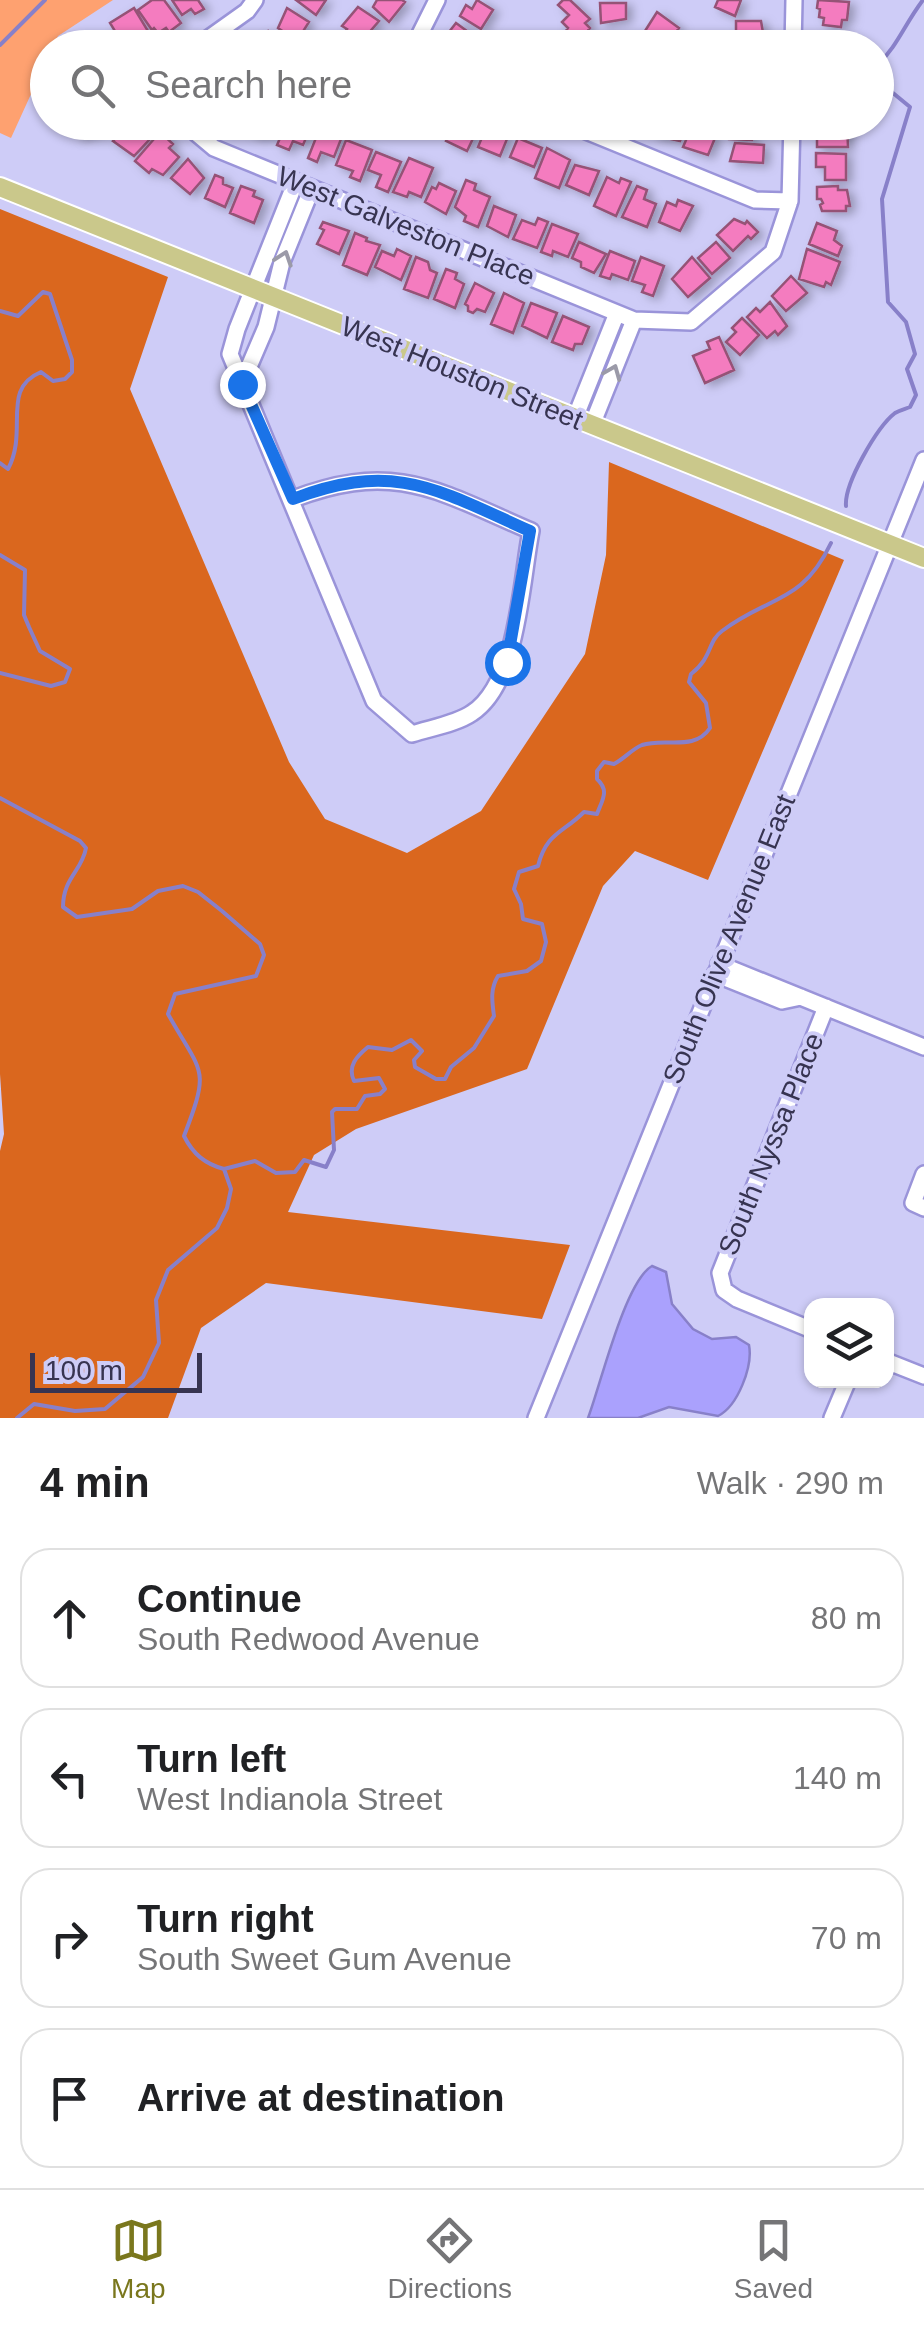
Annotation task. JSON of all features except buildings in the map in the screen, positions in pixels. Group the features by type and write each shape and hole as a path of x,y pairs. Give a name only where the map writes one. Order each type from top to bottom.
{"main road":[{"name":"West Houston Street","path":"0,186 924,558"}],"street":[{"path":"222,30 247,12 255,0"},
{"path":"422,30 438,0"},
{"path":"793,30 794,0"},
{"name":"West Galveston Place","path":"204,140 214,148 634,320"},
{"path":"618,140 755,200 790,200"},
{"path":"583,421 634,320 691,322 773,252 790,200 792,140"},
{"path":"293,499 332,484 388,479 430,487 530,531 507,662 492,694 471,714 412,734 374,701 230,354 296,181"},
{"path":"242,384 266,326 282,262 312,188"},
{"path":"583,421 617,313"},
{"name":"South Olive Avenue East","path":"536,1418 924,460"},
{"path":"717,969 782,1001 802,997 924,1047"},
{"name":"South Nyssa Place","path":"804,1327 737,1300 724,1290 721,1264 826,1007"},
{"path":"918,1206 924,1174"},
{"path":"894,1364 924,1376"},
{"path":"832,1418 845,1388"}],"shaded area":[{"path":"0,0 113,0 67,30 30,30 30,96 11,138 0,133"},
{"path":"0,209 168,277 130,389 289,762 325,819 407,853 481,811 585,654 606,555 609,462 844,560 708,880 635,851 603,886 527,1069 356,1129 314,1155 288,1212 570,1245 542,1319 266,1283 201,1328 168,1418 0,1418 0,1151 4,1134 0,1074"},
{"path":"652,1266 666,1272 672,1304 693,1329 712,1339 736,1337 749,1345 749,1364 742,1385 732,1404 718,1416 669,1407 638,1418 588,1418 623,1313 632,1292"}],"waterway":[{"path":"0,45 45,0"},
{"path":"894,44 923,0"},
{"path":"846,506 850,484 871,443 895,413 910,407 916,395 907,369 915,354 906,322 888,302 882,199 910,107 894,94"},
{"path":"0,311 18,316 43,292 50,294 72,360 72,372 65,379 53,381 41,372 22,389 14,454 8,469 0,463"},
{"path":"224,1169 255,1161 276,1173 295,1172 304,1160 326,1167 334,1150 332,1112 357,1109 365,1096 380,1094 385,1089 379,1078 354,1081 352,1066 368,1047 392,1050 411,1040 422,1051 414,1060 415,1067 436,1079 445,1079 451,1067 474,1048 494,1016 492,1000 498,976 527,971 541,961 546,942 542,924 523,919 514,889 519,872 538,866 551,840 584,812 597,814 604,792 597,771 604,762 614,764 642,745 696,740 710,728 706,703 689,682 691,674 703,662 717,635 796,588 820,563 831,543"},
{"path":"0,555 25,570 24,615 40,651 70,669 65,682 51,686 0,673"},
{"path":"0,798 80,841 86,848 64,897 63,907 77,917 132,909 158,891 183,886 198,892 222,911 260,944 264,955 256,976 175,994 168,1014 199,1072 198,1096 184,1136 200,1157 224,1169 231,1189 217,1228 168,1270 156,1300 159,1343 143,1377 105,1409 75,1411 34,1404 17,1418"}],"route":[{"path":"242,384 293,499 332,484 388,479 430,487 530,531 507,662"}]}
